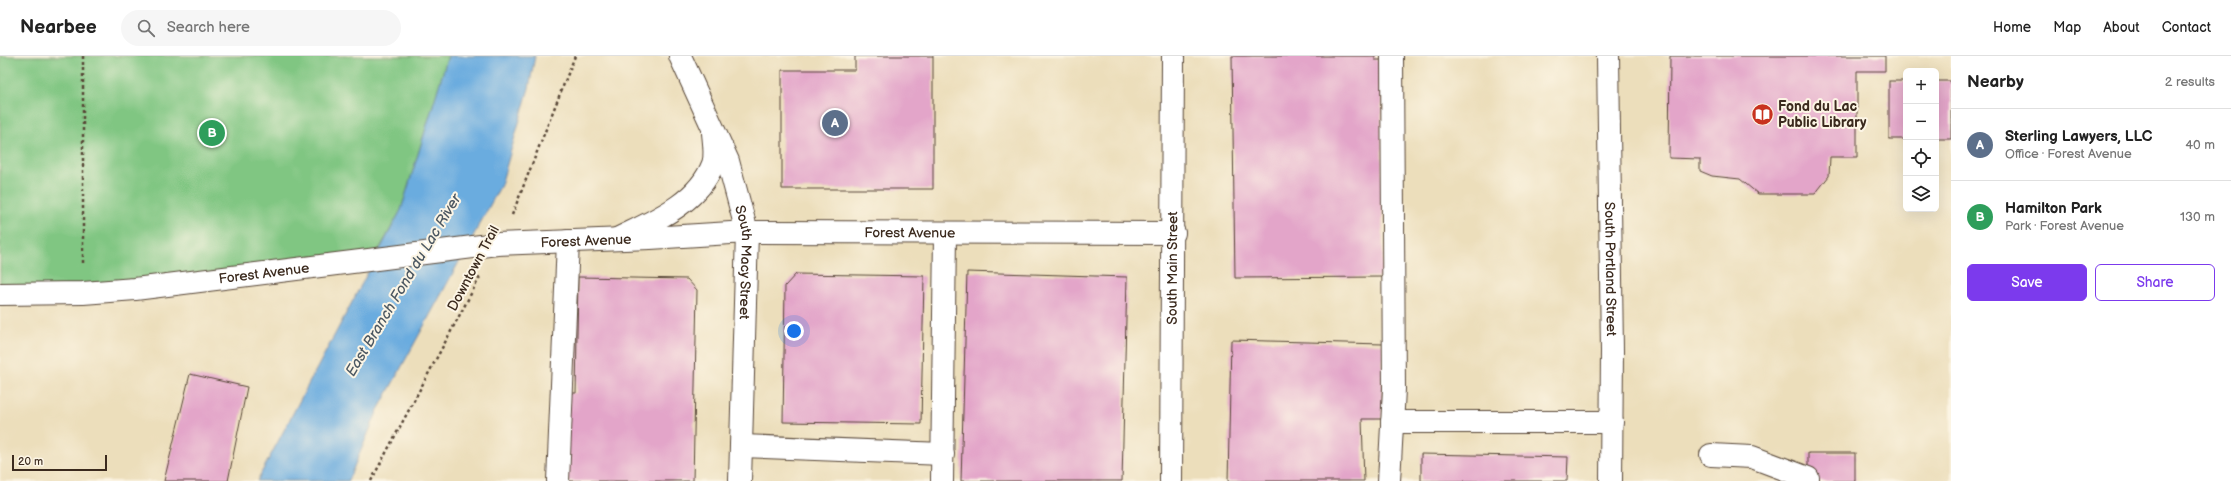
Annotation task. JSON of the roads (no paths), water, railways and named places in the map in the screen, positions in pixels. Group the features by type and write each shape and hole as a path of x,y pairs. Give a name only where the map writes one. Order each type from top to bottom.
{"street":[{"name":"South Macy Street","path":"680,56 713,124 728,161 747,232 740,481"},
{"name":"South Main Street","path":"1171,481 1174,233 1174,56"},
{"path":"1389,481 1392,422 1392,56"},
{"name":"South Portland Street","path":"1608,56 1612,422 1611,481"},
{"path":"617,239 670,212 699,186 713,163 713,124"},
{"name":"Forest Avenue","path":"0,294 83,294 135,289 365,259 487,245 747,232 1174,233"},
{"path":"942,481 945,232"},
{"path":"558,481 568,242"},
{"path":"1392,422 1612,422"},
{"path":"741,446 943,454"},
{"path":"1711,455 1752,457 1808,478"}],"water":[{"name":"East Branch Fond du Lac River","path":"448,56 535,56 529,88 501,185 378,410 348,481 257,481 401,210"}],"place":[{"name":"Fond du Lac Public Library","path":"1763,114"},
{"name":"Sterling Lawyers, LLC","path":"835,123"},
{"name":"Hamilton Park","path":"212,133"}]}
